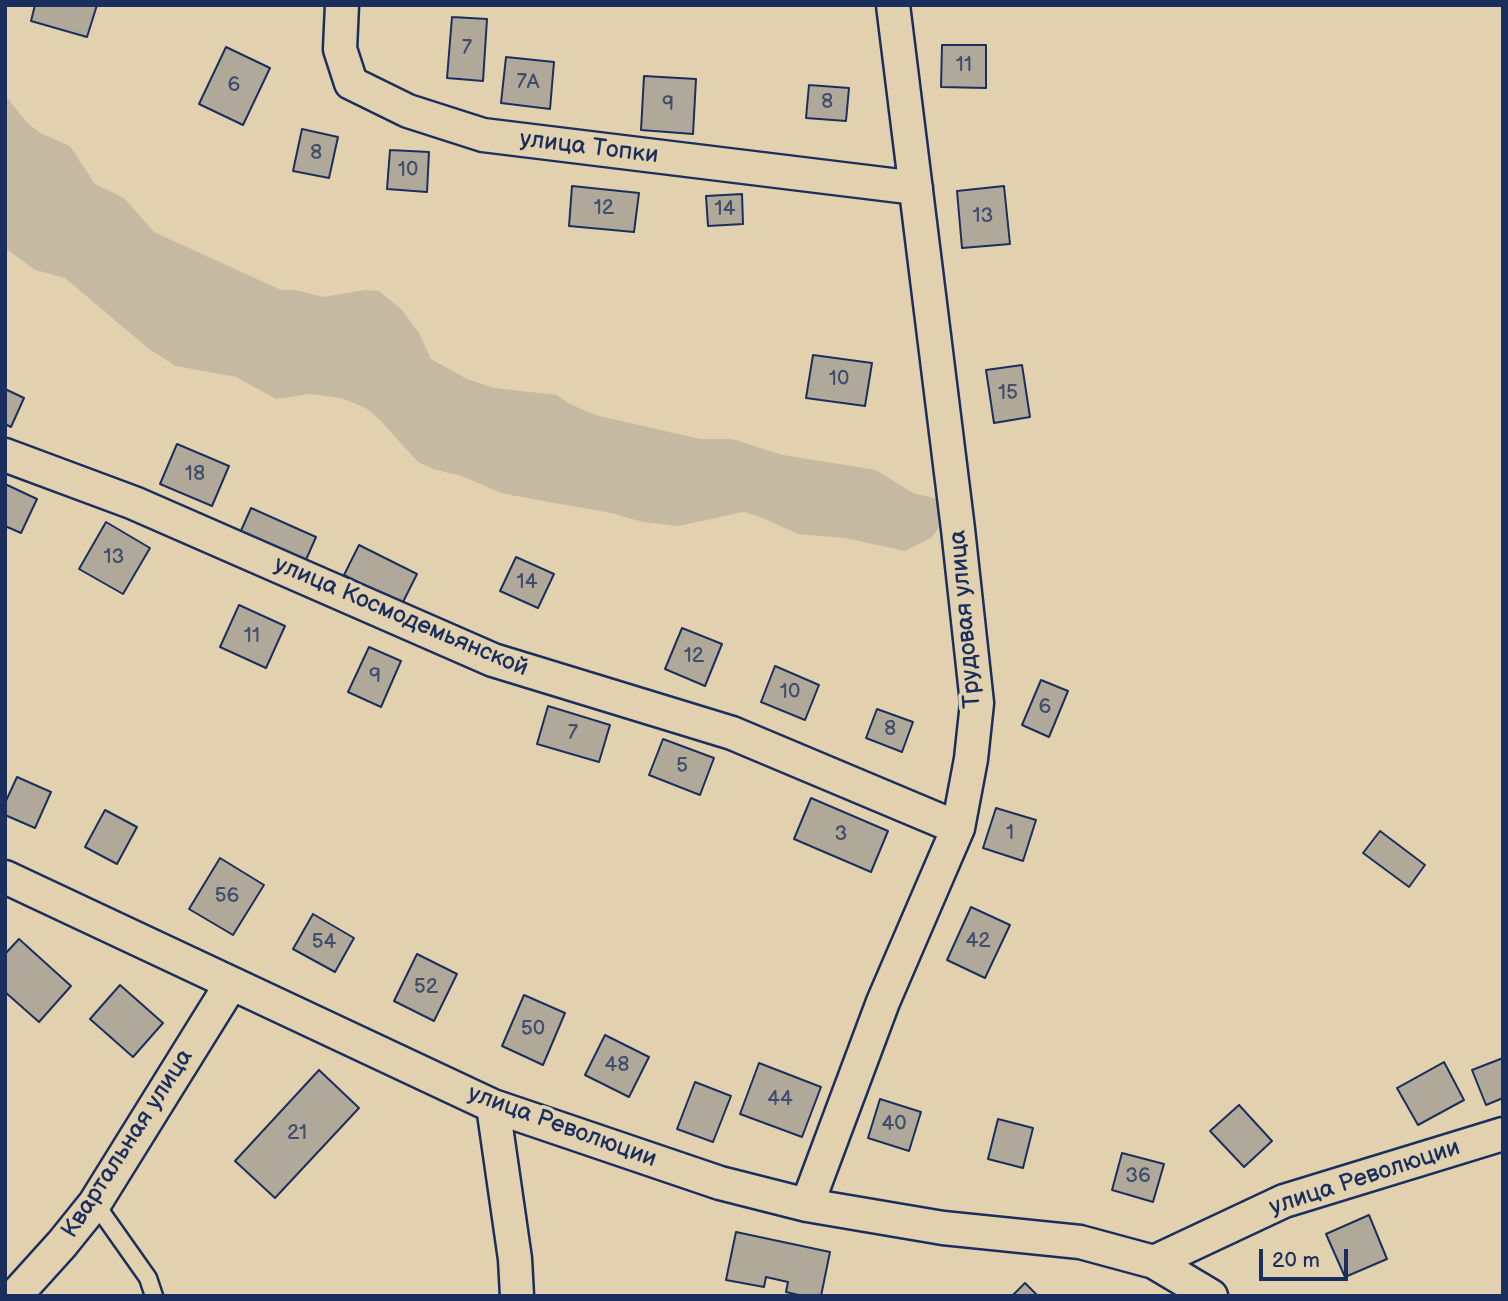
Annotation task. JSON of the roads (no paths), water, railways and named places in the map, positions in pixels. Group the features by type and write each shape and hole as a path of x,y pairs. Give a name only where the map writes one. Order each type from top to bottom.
{"street":[{"name":"улица Топки","path":"342,5 340,50 351,83 408,111 445,124 483,135 916,188"},
{"name":"Трудовая улица","path":"807,1205 883,1002 958,828 971,760 977,703 893,5"},
{"name":"улица Космодемьянской","path":"5,455 134,503 493,660 732,733 958,828"},
{"name":"улица Революции","path":"5,877 493,1106 720,1183 807,1205 943,1228 1080,1242 1153,1262 1211,1296"},
{"name":"Квартальная улица","path":"15,1296 95,1203 231,984"},
{"path":"493,1106 515,1259 517,1296"},
{"name":"улица Революции","path":"1153,1262 1284,1201 1503,1135"}],"lane":[{"path":"95,1203 148,1278 154,1296"}]}
